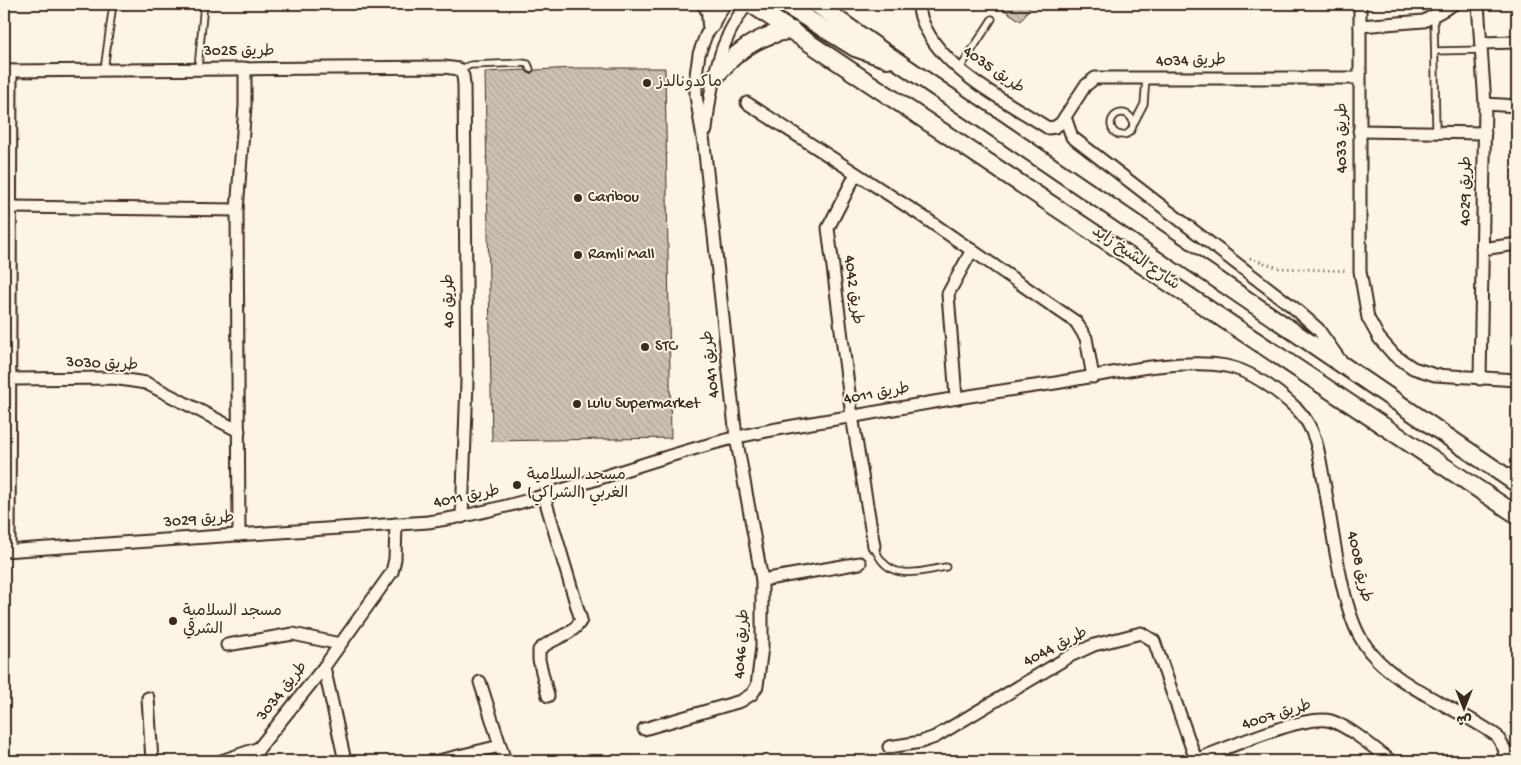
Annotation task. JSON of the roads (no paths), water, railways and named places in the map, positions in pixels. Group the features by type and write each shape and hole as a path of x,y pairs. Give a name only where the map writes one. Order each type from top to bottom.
{"main road":[{"path":"706,4 710,12 711,25"},
{"name":"شارع الشيخ زايد","path":"751,4 1517,515"},
{"path":"784,4 859,50 873,56 894,59"},
{"name":"شارع الشيخ زايد","path":"816,4 1517,484"},
{"path":"832,4 855,31"},
{"path":"713,80 730,60 750,44 762,37 792,30"}],"street":[{"name":"طريق 4041","path":"725,4 711,25 699,54 696,96 704,144 736,438 762,580"},
{"name":"طريق 4041","path":"704,144 713,80 727,37 747,4"},
{"name":"طريق 4035","path":"918,4 924,29 935,45 959,70 1048,128"},
{"name":"طريق 4033","path":"1360,4 1360,271 1368,318 1379,338 1394,355 1413,368 1434,375 1480,379"},
{"path":"1360,26 1414,24 1434,16 1454,4"},
{"name":"طريق 4029","path":"1478,4 1484,104 1480,379"},
{"path":"1481,47 1517,42"},
{"name":"طريق 3025","path":"8,71 444,67 459,70"},
{"path":"239,535 237,210 245,106 245,68"},
{"name":"طريق 40","path":"459,70 463,76 464,84 467,382 462,517"},
{"path":"6,551 7,439 11,379 12,207 8,161 8,71"},
{"name":"طريق 4034","path":"1048,128 1059,126 1085,86 1095,78 1359,78"},
{"path":"748,103 972,250 1076,322 1086,338 1094,377"},
{"path":"1484,104 1517,106"},
{"path":"1065,117 1072,137 1223,251 1318,329 1346,367"},
{"path":"1359,131 1484,133"},
{"name":"طريق 4042","path":"856,174 828,228 852,416 874,546"},
{"path":"12,207 237,210"},
{"path":"1482,249 1517,244"},
{"path":"956,398 948,294 972,250"},
{"name":"طريق 4011","path":"396,524 462,517 544,496 736,438 956,398 1094,377 1182,364 1223,366"},
{"name":"طريق 4008","path":"1223,366 1249,375 1276,392 1296,409 1310,426 1318,450 1343,587 1352,618 1363,643 1381,663 1406,682 1492,732 1500,739 1505,755"},
{"name":"طريق 3030","path":"11,379 113,378 146,383 239,431"},
{"path":"1480,379 1517,380"},
{"path":"544,496 581,620 578,627 569,634 546,644 540,650 539,660 548,696"},
{"name":"طريق 3029","path":"6,551 396,524"},
{"name":"طريق 3034","path":"252,761 259,748 324,667 392,572 395,559 396,524"},
{"path":"762,580 860,563"},
{"name":"طريق 4046","path":"644,730 741,701 752,694 757,686 762,647 762,580"},
{"name":"طريق 4044","path":"889,747 921,742 934,737 1070,656 1094,645 1141,633 1154,641 1194,761"},
{"name":"طريق 3034","path":"227,645 293,634 340,644"},
{"path":"324,667 345,761"},
{"path":"480,682 505,761"},
{"path":"148,698 152,761"},
{"name":"طريق 4007","path":"1194,761 1300,723 1321,719 1339,724 1392,761"},
{"path":"438,761 500,746"},
{"path":"221,761 259,748"}],"lane":[{"path":"104,70 113,4"},
{"path":"198,68 204,4"},
{"path":"1434,16 1436,132"},
{"path":"959,70 992,19"},
{"path":"1435,51 1481,47"},
{"path":"459,70 472,65 525,63 530,70"},
{"path":"1132,127 1144,104 1146,78"},
{"path":"874,546 882,562 896,572 914,572 946,567"},
{"path":"1505,755 1517,757"}],"place":[{"name":"ماكدونالدز","path":"647,83"},
{"name":"Caribou","path":"578,198"},
{"name":"Ramli Mall","path":"578,255"},
{"name":"STC","path":"645,347"},
{"name":"Lulu Supermarket","path":"577,404"},
{"name":"مسجد السلامية الغربي (الشراكي)","path":"517,485"},
{"name":"مسجد السلامية الشرقي","path":"173,621"}]}
